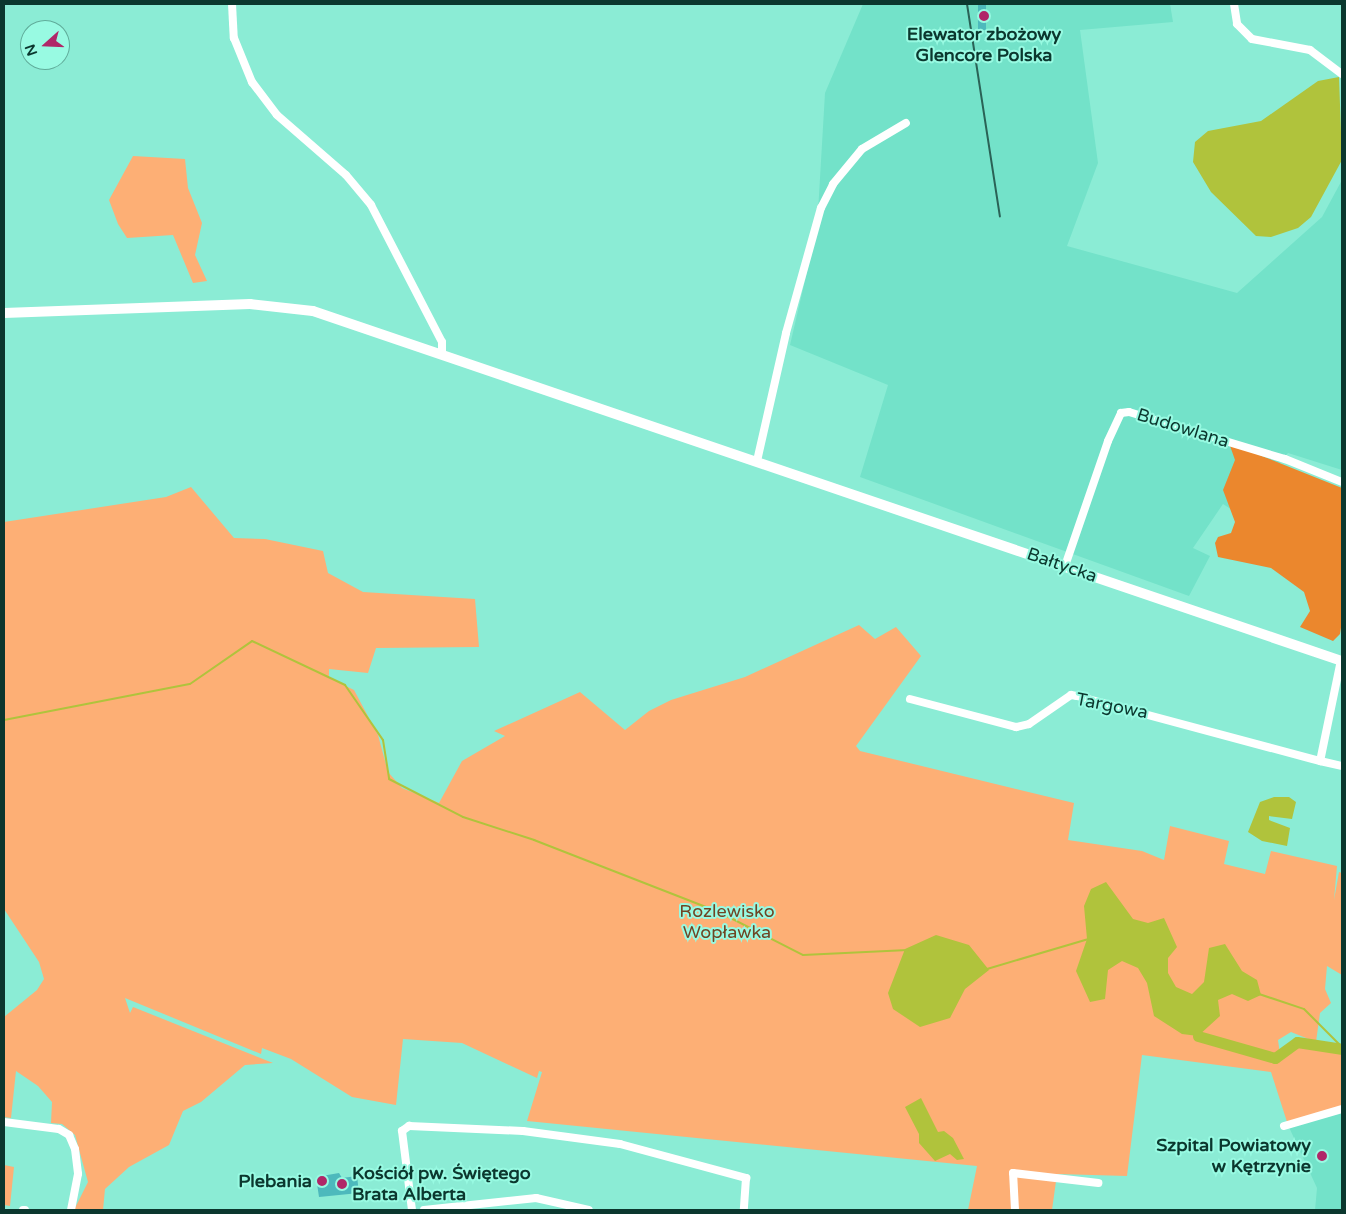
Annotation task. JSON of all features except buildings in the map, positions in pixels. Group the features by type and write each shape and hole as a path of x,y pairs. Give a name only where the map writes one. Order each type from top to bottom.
{"main road":[{"name":"Bałtycka","path":"4,313 283,305 325,314 1342,661"}],"street":[{"path":"232,4 234,38 252,82 277,115 346,175 371,206 442,342 442,354"},
{"path":"1234,4 1237,24 1252,39 1310,50 1342,74"},
{"path":"757,462 786,333 821,208 832,184 862,149 906,123"},
{"name":"Budowlana","path":"1065,566 1108,441 1121,413 1129,412 1285,459 1342,482"},
{"path":"1320,761 1342,661"},
{"name":"Targowa","path":"910,699 1016,726 1029,724 1071,695 1342,766"},
{"path":"1284,1126 1342,1109"},
{"path":"4,1122 59,1129 69,1135 76,1148 78,1174 70,1210"},
{"path":"412,1210 402,1131 409,1126 523,1131 620,1144 746,1178 744,1210"},
{"path":"1015,1210 1013,1174 1098,1183"},
{"path":"424,1210 536,1198 589,1210"}],"shaded area":[{"path":"863,4 1170,4 1173,22 1080,30 1098,163 1067,246 1237,293 1322,217 1342,180 1342,470 1288,453 1237,513 1223,504 1193,548 1210,556 1189,596 860,477 888,385 790,345 817,229 825,93"},
{"path":"1339,77 1342,160 1311,217 1298,228 1271,237 1256,236 1211,192 1193,162 1195,142 1208,131 1261,121 1318,81"},
{"path":"1229,443 1342,488 1342,621 1340,634 1333,641 1300,627 1310,611 1304,592 1271,568 1218,557 1215,543 1218,537 1231,533 1235,522 1223,490 1235,460"},
{"path":"1274,797 1289,797 1296,802 1292,819 1269,816 1269,820 1290,828 1287,846 1262,841 1248,832 1260,802"},
{"path":"1106,882 1133,919 1148,923 1164,918 1177,947 1168,958 1168,973 1176,987 1192,994 1204,982 1209,948 1225,944 1242,971 1257,980 1261,995 1248,1001 1232,994 1218,1000 1220,1016 1198,1036 1182,1034 1154,1016 1147,983 1138,968 1122,961 1108,970 1105,999 1090,1002 1076,971 1087,939 1084,906 1091,889"},
{"path":"936,935 969,945 989,970 965,989 950,1018 920,1027 893,1009 888,993 905,949"},
{"path":"921,1098 938,1132 944,1131 953,1138 964,1159 957,1160 950,1154 935,1161 919,1143 919,1134 905,1107"},
{"name":"Szpital Powiatowy w Kętrzynie","path":"1342,1110 1342,1210 1315,1210 1317,1188 1288,1125"}],"green space":[{"path":"133,156 185,159 188,188 202,223 195,255 207,281 193,283 173,235 127,238 118,224 109,200"},
{"name":"Rozlewisko Wopławka","path":"191,487 234,538 265,539 323,551 328,573 363,592 475,599 479,647 376,648 368,673 329,669 329,678 354,690 378,735 388,772 402,788 439,803 462,761 505,736 494,731 580,692 625,730 649,711 671,700 745,677 859,625 875,639 896,627 921,656 856,746 860,751 1074,803 1068,840 1142,851 1164,860 1170,826 1229,841 1224,864 1265,874 1271,851 1337,866 1334,900 1339,872 1342,873 1342,975 1327,966 1325,989 1331,1003 1320,1013 1316,1042 1342,1049 1342,1110 1288,1125 1271,1072 1142,1055 1127,1176 1057,1174 1052,1210 968,1210 977,1166 527,1121 542,1072 539,1071 537,1078 462,1043 403,1039 396,1105 352,1097 291,1059 262,1048 261,1054 125,998 130,1013 133,1007 273,1063 245,1065 201,1102 183,1111 169,1145 129,1167 105,1189 103,1210 74,1210 88,1182 75,1135 62,1124 51,1123 52,1102 38,1086 16,1071 11,1118 4,1117 4,1017 37,990 44,979 39,962 4,909 4,522 166,497","holes":["1291,1032 1316,1042 1297,1042 1280,1054 1278,1040"]},
{"path":"4,1165 14,1167 10,1206 4,1205"}],"waterway":[{"path":"4,720 190,684 252,641 345,685 383,740 389,779 463,817 534,840 719,912 803,955 908,950"},
{"path":"987,969 1088,939"},
{"path":"1259,994 1304,1009 1342,1047"},
{"path":"1198,1036 1275,1058 1297,1042 1342,1049"}],"railway":[{"path":"967,4 1000,216"}],"place":[{"name":"Elewator zbożowy Glencore Polska","path":"984,16"},
{"name":"Szpital Powiatowy w Kętrzynie","path":"1322,1156"},
{"name":"Plebania","path":"322,1181"},
{"name":"Kościół pw. Świętego Brata Alberta","path":"342,1184"}]}
